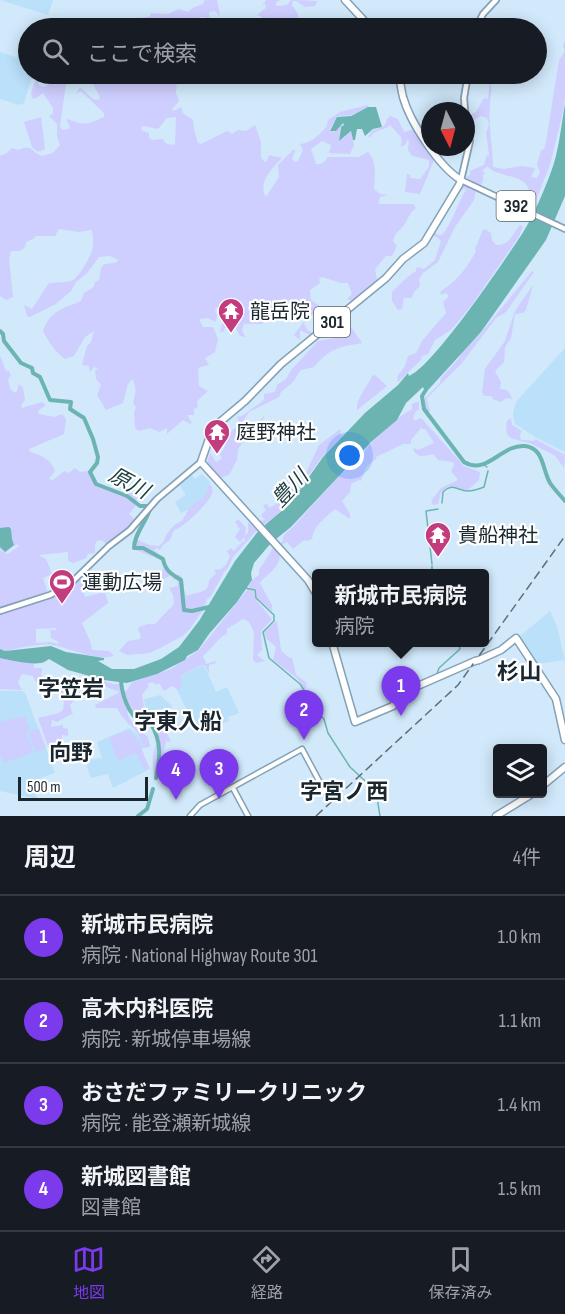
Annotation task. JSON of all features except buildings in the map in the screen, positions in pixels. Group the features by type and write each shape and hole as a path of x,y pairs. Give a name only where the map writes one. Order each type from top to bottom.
{"highway":[{"path":"345,0 362,18"},
{"path":"401,84 404,100 428,144 445,168 461,180"},
{"name":"301","path":"201,462 210,436 220,422 245,401 281,364 386,278 403,259 424,243 461,180"},
{"path":"201,462 312,587"},
{"path":"333,647 355,722 393,706 399,695 404,692 501,650 516,638 556,699 565,740"},
{"path":"547,783 565,767"},
{"path":"496,816 525,798"}],"main road":[{"path":"481,18 496,0"},
{"path":"465,102 466,84"},
{"path":"461,180 467,156"},
{"name":"392","path":"461,180 565,230"},
{"path":"0,611 50,594 70,584 201,462"},
{"path":"190,816 200,805 302,749 326,794"},
{"path":"233,788 248,816"}],"shaded area":[{"path":"0,0 53,0 48,15"},
{"path":"205,0 217,0 220,16 215,11 209,12 210,18 135,18 149,17 151,13 168,14 179,9 188,12 203,4"},
{"path":"266,0 281,0 276,2 276,6 287,5 291,0 317,1 315,6 305,7 293,1 292,5 298,18 262,18 257,15 266,8 265,4 262,6"},
{"path":"565,51 563,112 550,165 533,207 526,206 526,195 529,193 524,182 498,173 487,166 482,171 485,173 483,182 476,190 474,200 455,227 438,262 423,273 419,279 420,286 412,298 404,298 402,309 398,310 392,301 392,292 416,271 417,267 424,269 435,260 441,241 432,236 435,232 442,235 446,230 466,190 464,188 459,193 461,187 466,185 470,190 473,189 475,183 466,177 470,175 470,171 484,165 489,155 486,133 489,124 487,118 481,116 475,119 475,113 484,98 488,99 490,84 493,167 535,168 531,177 537,178 540,172 537,165 546,142 559,60"},
{"path":"0,52 18,58 18,84 30,84 24,103 19,105 0,99"},
{"path":"34,84 43,87 48,84 66,84 60,126 62,130 70,127 66,119 85,124 104,117 104,113 81,91 76,94 80,87 93,99 98,100 100,97 93,84 177,84 176,93 179,101 172,109 174,111 181,107 183,113 193,120 198,143 201,144 227,131 232,134 238,130 246,131 255,125 261,142 261,158 265,162 269,155 282,158 264,182 266,197 279,177 278,165 294,149 292,159 295,162 298,161 303,150 300,144 319,135 327,126 328,120 340,112 368,105 369,107 351,115 338,116 329,130 334,132 341,124 344,125 340,128 339,141 351,132 354,145 350,154 329,153 331,145 322,141 311,149 316,164 322,163 328,157 359,157 368,152 374,164 374,189 380,194 388,195 380,197 378,204 413,204 416,208 395,236 393,241 397,246 392,256 386,256 375,269 377,280 352,301 347,299 352,294 348,283 322,277 319,279 320,283 310,290 311,300 321,307 331,309 315,312 304,323 307,330 313,333 310,335 300,330 300,340 294,335 308,316 300,305 289,300 262,324 244,324 242,330 245,337 240,336 236,328 225,328 223,332 220,332 225,313 223,306 215,309 217,317 215,322 208,318 199,319 203,327 213,327 218,339 215,352 205,358 209,365 198,369 199,386 208,391 197,401 198,407 194,409 194,415 187,415 192,423 183,420 167,434 167,428 159,432 150,428 139,431 135,428 136,407 133,403 135,388 132,379 128,384 123,403 106,410 97,395 101,385 96,379 95,371 98,368 94,367 90,372 89,366 82,365 94,331 85,337 74,356 65,359 52,347 43,331 54,314 81,301 84,293 94,287 104,264 115,263 119,260 110,256 99,257 87,273 76,282 71,291 56,304 30,317 27,316 24,305 32,309 49,283 71,281 76,278 92,251 92,230 79,232 59,229 55,236 36,236 26,242 25,247 20,251 11,251 9,259 13,297 6,300 0,296 0,156 12,148 18,150 27,147 42,156 53,153 60,145 57,124 49,116 53,114 53,108 43,93 35,99 32,98","holes":["176,117 175,145 167,144 162,139 149,138 149,133 142,131 141,127 158,129 167,118"]},
{"path":"565,104 565,196 546,240 481,332 429,389 423,387 406,403 397,420 371,442 254,563 251,573 252,580 198,650 187,656 185,660 157,674 127,683 104,680 68,670 49,659 37,663 0,658 0,649 5,651 51,646 66,652 104,658 98,661 112,669 134,669 161,659 179,647 199,621 235,561 259,530 290,504 323,457 365,413 398,385 408,373 409,376 434,354 485,288 522,234 542,195 556,156"},
{"path":"368,107 376,107 382,127 373,129 365,136 362,129 357,129 355,140 353,140 351,131 339,141 343,123 336,131 330,131 337,117 351,116"},
{"path":"407,115 421,138 421,156 431,156 434,160 420,194 405,192 407,174 410,178 420,179 429,167 429,160 412,156 408,150 409,141 407,140 405,145 400,147 401,137 390,125 368,137 372,131 383,126 390,116 398,119 404,132 412,130"},
{"path":"41,117 45,149 38,152 32,147 24,122"},
{"path":"520,225 523,227 518,238 471,306 451,330 435,340 428,354 422,356 421,360 398,382 397,377 405,366 408,356 416,353 422,341 446,313 443,302 449,296 446,293 440,295 441,291 457,279 469,263 483,230 491,233 496,245 501,245 510,239"},
{"path":"532,271 534,272 506,312 496,318 462,363 428,397 430,412 426,410 425,398 440,383 441,378 463,351 481,333"},
{"path":"533,285 526,310 515,314 511,338 505,347 504,362 495,371 501,382 500,389 507,390 513,399 506,398 501,402 491,396 484,396 482,392 485,369 505,341 515,311"},
{"path":"349,324 362,343 335,349 314,367 301,370 279,397 249,412 241,424 238,424 237,417 242,416 264,400 264,394 275,392 277,385 286,379 292,369 318,341 341,337 345,333 345,328 349,328"},
{"path":"565,348 565,452 515,424 513,413 516,402"},
{"path":"0,356 6,371 9,371 11,375 8,379 10,389 15,393 19,384 23,388 25,400 21,405 22,408 42,402 46,405 38,411 39,414 54,417 62,414 66,419 64,434 29,449 30,452 42,456 51,463 55,471 49,479 53,480 64,471 69,473 75,468 80,472 87,471 97,483 114,489 121,496 136,491 137,504 129,514 136,521 125,532 106,544 102,540 97,541 95,553 88,554 86,558 73,563 68,561 68,552 39,555 46,559 52,574 43,578 49,597 65,590 80,579 85,597 105,592 108,603 82,623 92,650 109,651 114,656 91,656 53,645 29,646 5,651 0,649 0,550 8,554 19,546 17,544 6,552 0,549","holes":["56,628 56,630 50,630 51,638 59,644 36,643 36,629"]},
{"path":"375,375 387,386 357,410 360,397 372,376"},
{"path":"419,402 419,410 413,418 415,421 420,418 423,420 464,466 480,472 479,480 468,490 449,486 441,492 438,504 433,505 431,501 441,488 458,480 451,471 454,466 453,462 438,460 433,454 422,456 415,452 414,448 418,450 434,443 426,430 421,428 411,440 411,444 403,444 376,457 366,467 361,481 351,484 350,492 342,501 350,514 350,519 335,509 318,526 312,539 304,540 293,549 287,542 278,547 280,559 278,563 260,583 272,605 272,611 257,598 255,590 248,587 259,575 259,570 273,548 282,542 284,535 340,475 360,458 371,443 412,409 412,404"},
{"path":"265,415 259,427 248,435 238,449 237,460 229,475 219,478 207,464 210,453 216,462 222,459 220,454 225,447 225,442 221,433 216,436 209,447 213,435 219,428 224,435 227,435 236,427 237,431 246,435"},
{"path":"511,418 512,425 522,431 521,440 534,441 535,439 565,455 564,468 553,455 531,444 511,438 506,428 507,421"},
{"path":"339,430 343,436 321,458 294,496 276,516 258,529 233,557 189,630 183,636 150,653 127,655 119,651 128,641 140,639 139,627 155,624 174,604 169,588 178,586 177,580 172,579 178,574 181,576 187,596 207,588 209,580 216,574 214,570 226,565 230,556 227,551 231,548 234,551 243,541 245,542 244,537 240,542 235,537 240,529 235,522 238,519 246,528 245,535 248,533 248,523 265,520 261,515 266,510 263,505 267,504 269,508 280,502 279,499 286,492 285,487 289,490 295,486 294,483 290,485 288,482 291,483 298,477 293,468 295,467 302,476 305,475 319,445"},
{"path":"191,474 195,479 202,474 210,482 209,493 194,507 181,513 175,502 186,495 179,484"},
{"path":"211,485 212,494 206,504 188,521 174,530 170,540 160,550 157,548 154,550 163,558 173,574 162,580 159,576 164,568 161,560 133,549 136,534 139,525 148,514 137,533 137,540 159,546 171,529 182,521 189,509 204,497 208,486"},
{"path":"9,527 14,545 5,552 0,547 0,528"},
{"path":"248,589 253,590 256,600 272,619 261,631 262,650 257,655 265,661 256,663 253,660 254,632 249,622 243,619 227,629 227,633 203,656 206,664 215,661 216,663 209,665 209,674 205,665 202,665 180,676 182,684 179,690 172,686 164,691 159,683 157,685 152,682 147,684 149,686 142,695 144,706 149,716 162,717 171,742 166,741 159,778 154,775 153,763 156,732 150,724 130,710 127,711 130,720 148,737 150,747 141,748 150,769 144,770 136,753 118,761 109,738 128,730 141,746 143,745 135,730 117,708 96,708 95,705 120,692 87,680 84,675 120,684 123,692 132,682 171,669 199,650"},
{"path":"550,611 557,626 565,660 536,664 520,636"},
{"path":"277,621 281,650 292,658 296,675 307,683 305,690 297,678 273,660 276,647 266,638 264,631"},
{"path":"0,658 34,663 34,668 42,668 41,676 69,694 71,694 68,685 70,678 81,677 82,680 74,681 75,699 70,705 73,715 57,722 52,720 51,727 63,725 63,728 68,729 68,736 62,735 59,761 53,759 53,751 49,749 38,718 63,710 64,702 58,691 35,681 33,676 22,674 18,682 22,690 0,689"},
{"path":"204,665 216,692 227,687 239,713 228,717 229,721 210,729 208,725 197,730 172,680"},
{"path":"0,691 25,693 55,773 32,781 37,799 0,791"},
{"path":"160,695 173,707 164,710 163,715 150,715 144,699"},
{"path":"25,716 30,730 26,732 33,752 4,763 0,754 0,722"},
{"path":"130,728 142,739 143,745 141,746 148,770 113,788 108,774 91,778 87,767 88,760 102,758 97,742"},
{"path":"39,729 46,748 36,752 28,732"}],"waterway":[{"name":"原川","path":"0,331 4,341 21,363 32,368 33,373 40,377 50,400 71,402 70,409 84,418 98,457 97,463 90,472 96,484 127,496 140,506 147,506 150,509 136,538 134,548 143,548 163,559 169,571 181,580 184,610 192,611 209,607"},
{"path":"429,385 422,396 424,409 464,462 480,465 516,447 531,448 539,455 550,483 565,501"},
{"path":"442,503 443,492 447,489 468,491 484,487 488,471"},
{"path":"432,564 426,511 438,509"},
{"path":"245,588 255,590 256,598 274,615 274,621 263,632 269,658 300,684 304,690 308,713 319,714 324,719 328,733 350,767 376,791 380,816"},
{"path":"437,674 439,668 460,649 459,647"},
{"path":"121,678 122,690 132,714 141,722 151,724 155,731 159,757 156,778"},
{"path":"138,816 147,809 153,789"}],"railway":[{"path":"489,642 565,536"},
{"path":"316,816 458,685 485,647"}],"place":[{"name":"龍岳院","path":"231,334"},
{"name":"庭野神社","path":"217,455"},
{"name":"貴船神社","path":"438,558"},
{"name":"運動広場","path":"62,605"},
{"name":"新城市民病院","path":"401,716"},
{"name":"高木内科医院","path":"304,740"},
{"name":"おさだファミリークリニック","path":"219,799"},
{"name":"新城図書館","path":"176,800"}],"district":[{"name":"杉山","path":"519,671"},
{"name":"字笠岩","path":"71,688"},
{"name":"字東入船","path":"178,721"},
{"name":"向野","path":"71,752"},
{"name":"字宮ノ西","path":"344,791"}],"water label":[{"name":"豊川","path":"290,488"}]}
